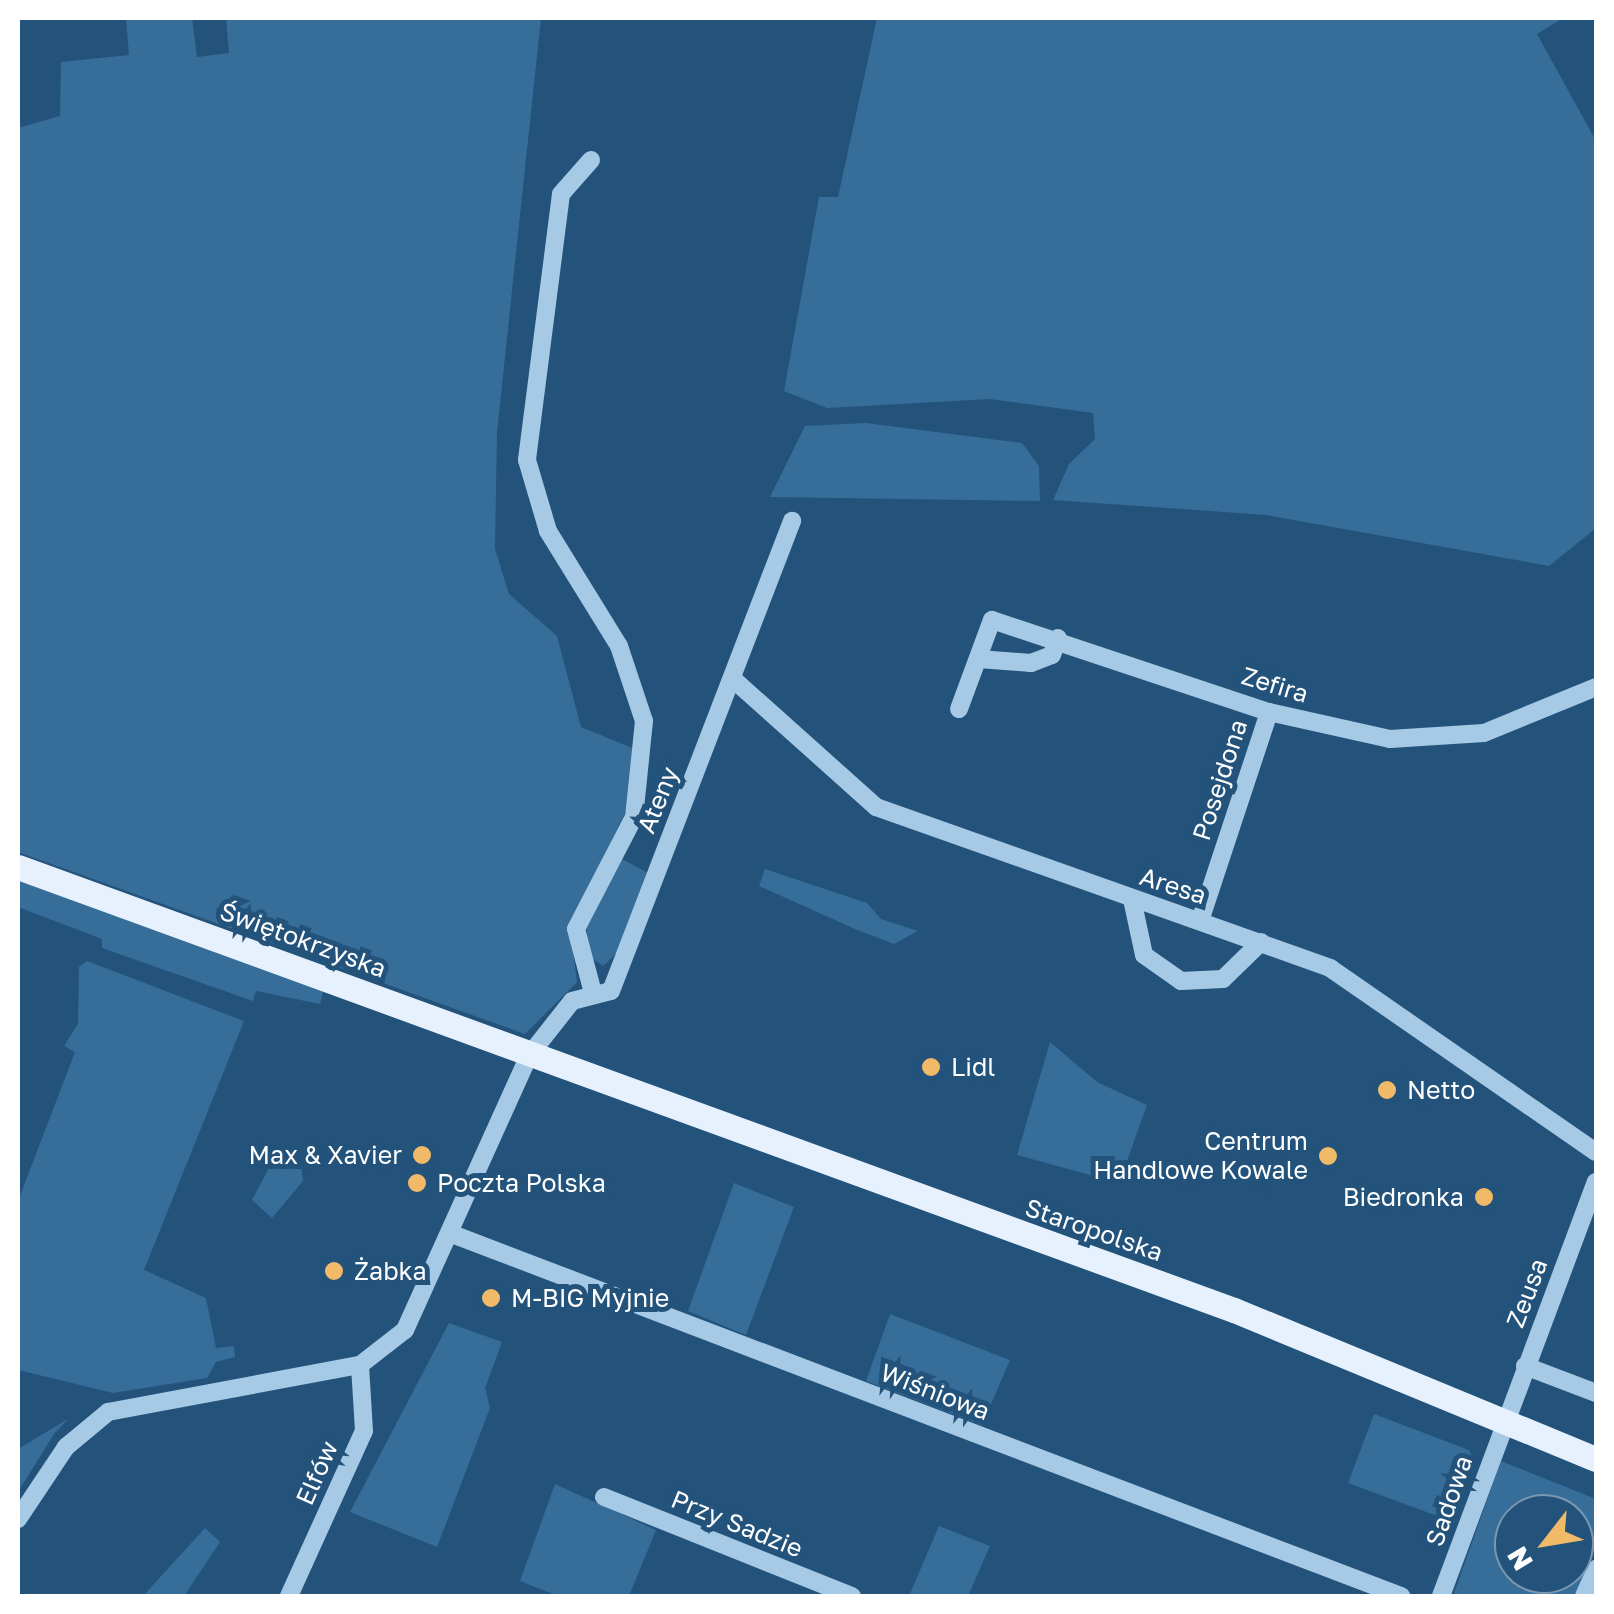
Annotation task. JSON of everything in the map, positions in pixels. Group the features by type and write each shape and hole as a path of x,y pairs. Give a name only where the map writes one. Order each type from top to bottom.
{"main road":[{"name":"Świętokrzyska","path":"18,867 567,1069"},
{"name":"Staropolska","path":"567,1069 1234,1310 1596,1459"}],"street":[{"path":"591,160 561,194 527,460 548,530 618,646 644,721 634,817 576,929 592,989"},
{"name":"Ateny","path":"528,1057 592,989 611,991 792,521"},
{"name":"Zefira","path":"959,709 992,620 1058,638 1270,712 1390,738 1484,733 1596,687"},
{"path":"979,659 1031,663 1052,656 1058,638"},
{"name":"Aresa","path":"734,679 876,807 1261,942 1352,980 1596,1152"},
{"name":"Posejdona","path":"1200,921 1270,712"},
{"path":"1132,899 1144,955 1181,981 1223,979 1261,942"},
{"path":"18,1519 66,1446 114,1409 360,1365 405,1330 452,1234 528,1057"},
{"name":"Zeusa","path":"1504,1421 1595,1191"},
{"name":"Wiśniowa","path":"452,1234 1401,1596"},
{"name":"Elfów","path":"289,1596 364,1431 360,1365"},
{"path":"1526,1366 1596,1393"},
{"name":"Sadowa","path":"1441,1596 1504,1421"},
{"name":"Przy Sadzie","path":"604,1497 852,1596"}],"shaded area":[{"path":"126,18 192,18 197,57 229,53 226,18 541,18 497,432 495,549 509,594 557,636 581,727 637,750 627,809 570,924 577,982 525,1034 18,852 18,128 60,116 61,62 129,55"},
{"path":"877,18 1563,18 1537,34 1596,141 1596,528 1549,566 1266,515 1053,500 1069,464 1095,439 1093,413 990,399 827,408 784,391 819,197 838,197"},
{"path":"866,423 1022,443 1039,466 1040,501 770,497 805,426"},
{"path":"622,859 648,873 618,952 603,966 588,955 586,923"},
{"path":"765,869 867,903 881,919 918,931 894,944 855,929 759,886"},
{"path":"18,877 279,972 323,992 320,1004 256,991 253,1001 102,948 102,939 18,907"},
{"path":"87,961 244,1021 144,1270 206,1298 216,1348 234,1346 235,1357 216,1362 207,1378 113,1393 18,1370 18,1201 75,1052 64,1046 78,1024 79,967"},
{"path":"1050,1042 1097,1082 1147,1105 1119,1183 1017,1155"},
{"path":"277,1153 301,1165 303,1181 272,1218 252,1200"},
{"path":"734,1183 794,1207 746,1335 688,1311"},
{"path":"890,1314 1010,1360 982,1425 866,1381"},
{"path":"449,1323 502,1342 485,1388 490,1408 437,1547 350,1512"},
{"path":"1374,1414 1469,1450 1474,1461 1451,1521 1348,1483"},
{"path":"68,1419 54,1434 18,1492 18,1449"},
{"path":"1501,1461 1584,1494 1494,1494 1494,1594 1575,1596 1453,1596"},
{"path":"555,1484 656,1530 629,1596 558,1596 520,1581"},
{"path":"1594,1498 1596,1499 1594,1550"},
{"path":"939,1526 990,1546 968,1596 909,1596"},
{"path":"205,1528 220,1542 184,1596 143,1596"}],"place":[{"name":"Lidl","path":"931,1067"},
{"name":"Netto","path":"1387,1090"},
{"name":"Max & Xavier","path":"422,1155"},
{"name":"Centrum Handlowe Kowale","path":"1328,1156"},
{"name":"Poczta Polska","path":"417,1183"},
{"name":"Biedronka","path":"1484,1197"},
{"name":"Żabka","path":"334,1271"},
{"name":"M-BIG Myjnie","path":"491,1298"}]}
